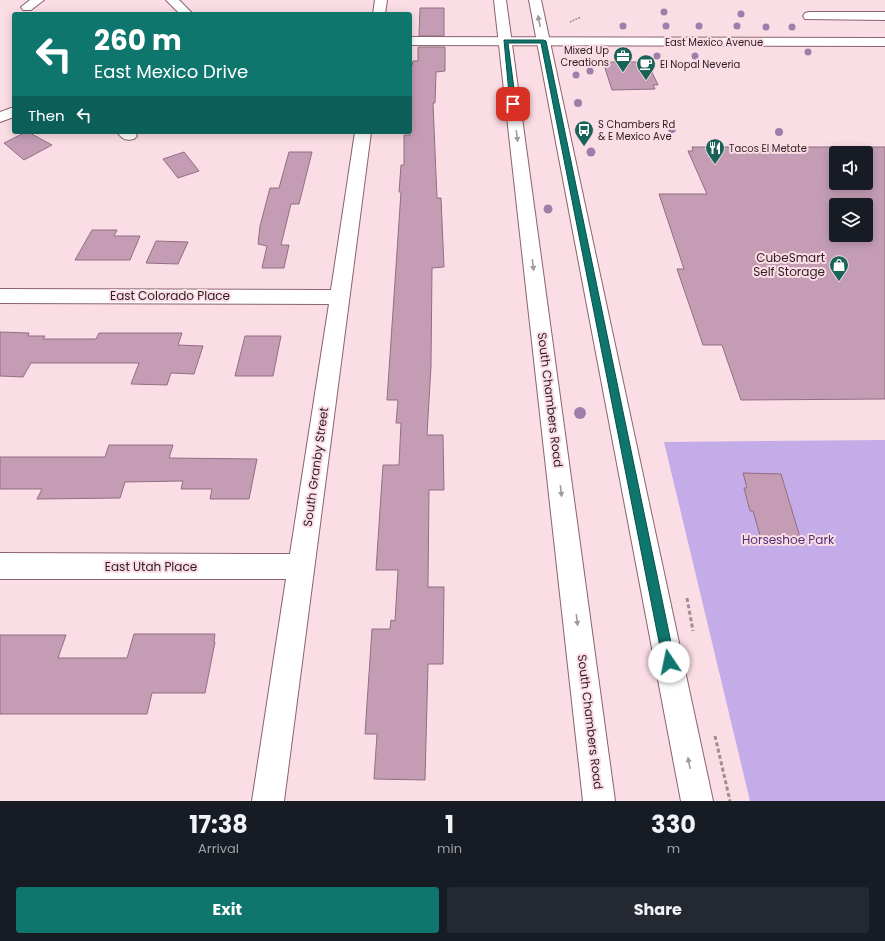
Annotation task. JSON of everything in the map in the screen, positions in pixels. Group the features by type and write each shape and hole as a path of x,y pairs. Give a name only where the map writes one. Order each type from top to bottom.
{"main road":[{"path":"27,7 38,0"},
{"path":"172,0 185,12"},
{"path":"379,12 381,0"},
{"name":"South Chambers Road","path":"500,0 600,801"},
{"path":"535,0 697,801"},
{"path":"809,16 885,16"},
{"name":"East Mexico Avenue","path":"412,41 885,42"},
{"path":"0,118 12,112"},
{"name":"South Granby Street","path":"268,801 363,134"},
{"name":"East Colorado Place","path":"0,296 340,297"},
{"name":"East Utah Place","path":"0,566 302,567"}],"path":[{"path":"687,598 693,636"},
{"path":"715,733 730,801"}],"green space":[{"name":"Horseshoe Park","path":"885,440 885,801 750,801 664,442"}],"building":[{"path":"420,8 444,8 444,36 419,36"},
{"path":"418,47 445,47 445,71 436,72 435,103 433,103 437,198 441,198 444,267 432,268 431,366 427,435 443,435 444,490 429,490 428,587 444,587 443,664 428,664 425,780 374,779 377,734 365,734 372,629 390,629 391,620 395,621 398,570 376,570 383,465 399,465 401,423 396,423 398,400 387,400 401,192 399,192 401,165 404,165 404,135 412,134 412,66 413,61 418,61"},
{"path":"603,62 647,62 658,85 653,85 655,89 612,90"},
{"path":"22,134 32,134 52,145 24,160 4,143"},
{"path":"692,147 829,147 829,190 873,190 873,147 885,147 885,399 741,400 722,345 703,345 677,269 684,269 659,194 707,194 688,151 693,151"},
{"path":"184,152 199,171 178,178 163,159"},
{"path":"289,152 312,152 299,204 291,204 281,245 289,245 284,268 262,268 267,246 258,244 260,226 270,188 279,188"},
{"path":"92,230 117,230 114,236 140,236 130,260 75,260"},
{"path":"156,241 188,242 178,264 146,263"},
{"path":"0,332 29,333 28,336 45,336 43,339 96,339 99,333 182,333 178,345 203,346 194,374 171,373 167,385 131,384 139,363 31,363 23,377 0,376"},
{"path":"245,336 281,336 273,376 235,376"},
{"path":"109,445 173,445 169,458 257,459 249,499 210,499 212,489 181,489 183,481 125,482 120,498 37,499 42,489 0,489 0,457 105,457"},
{"path":"743,473 781,474 802,544 762,542 753,511 750,511 744,488 747,488"},
{"path":"134,634 215,634 215,642 205,693 152,693 147,714 0,714 0,635 66,635 58,658 127,658"}],"place":[{"name":"Mixed Up Creations","path":"623,73"},
{"name":"El Nopal Neveria","path":"646,81"},
{"name":"S Chambers Rd & E Mexico Ave","path":"584,147"},
{"name":"Tacos El Metate","path":"715,165"},
{"name":"CubeSmart Self Storage","path":"839,282"}],"route":[{"path":"513,104 505,41 543,41 669,662"}]}
